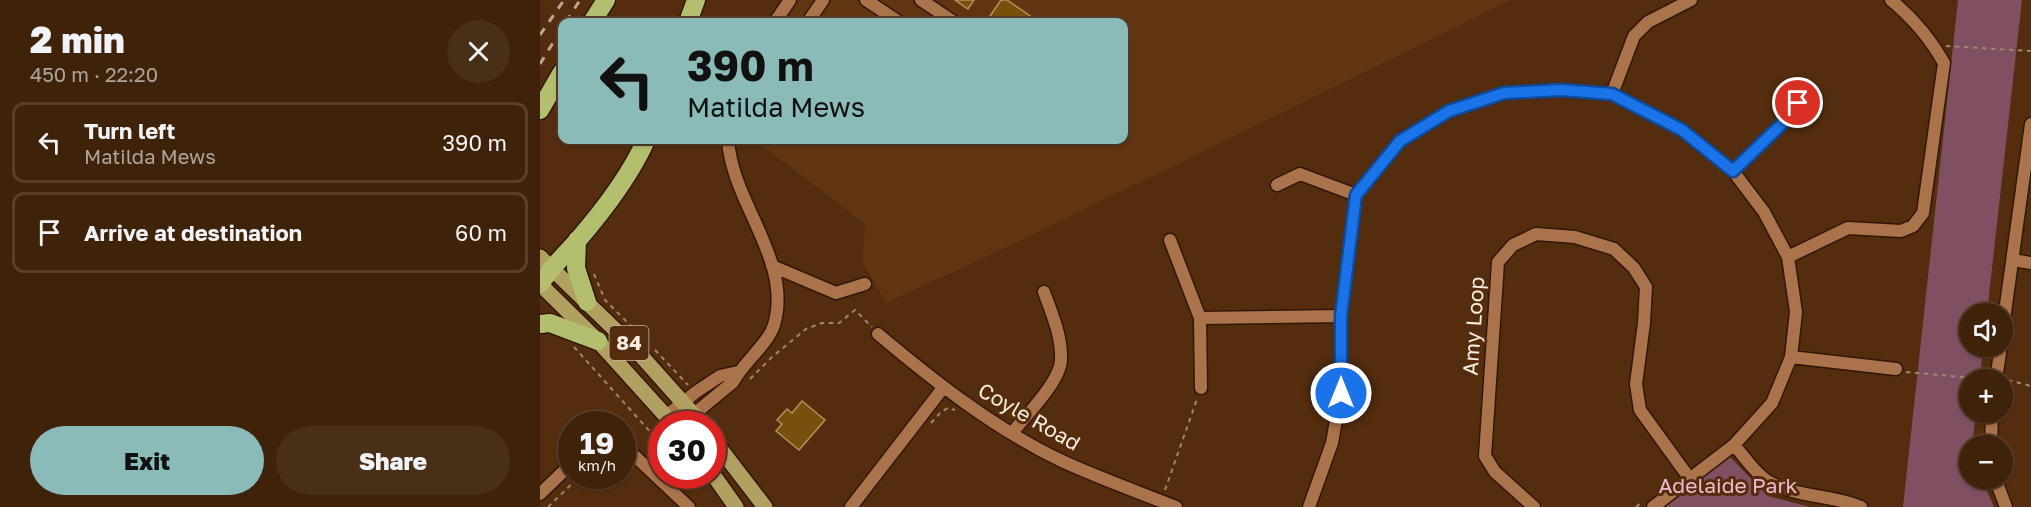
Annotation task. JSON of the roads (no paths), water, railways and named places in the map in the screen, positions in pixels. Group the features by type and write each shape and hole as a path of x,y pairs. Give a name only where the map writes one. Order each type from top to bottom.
{"highway":[{"path":"595,18 606,0"},
{"path":"689,18 696,0"},
{"path":"540,110 558,79"},
{"path":"540,284 546,262 577,240 629,173 644,144"},
{"path":"577,240 576,268 586,302"},
{"path":"540,324 550,323 598,341"}],"main road":[{"name":"84","path":"546,262 636,350 683,402 687,411"},
{"name":"84","path":"540,284 598,341 662,411"},
{"path":"726,456 765,507"},
{"path":"723,489 736,507"}],"street":[{"path":"778,18 790,0"},
{"path":"811,18 823,0"},
{"path":"866,0 893,18"},
{"path":"921,0 944,18"},
{"path":"1612,94 1634,36 1648,22 1691,0"},
{"path":"1788,257 1848,228 1901,231 1913,226 1923,213 1944,63 1934,45 1910,15 1891,0"},
{"path":"1309,507 1332,443 1341,393 1341,316 1356,195 1400,141 1449,111 1504,93 1562,90 1612,94 1682,130 1733,171 1764,212 1788,257 1796,312 1791,357 1772,403 1734,445 1690,479 1649,503"},
{"path":"1733,171 1782,124 1798,103"},
{"path":"2007,303 2031,124"},
{"path":"703,411 733,382 738,372 773,328 778,303 772,266 734,174 729,144"},
{"path":"1277,185 1300,174 1356,195"},
{"name":"Amy Loop","path":"1534,507 1495,472 1485,456 1498,262 1513,245 1536,234 1575,237 1614,249 1634,268 1646,288 1636,384 1640,410 1690,479"},
{"path":"1170,240 1200,318 1201,388"},
{"path":"2013,260 2031,263"},
{"path":"772,266 836,293 865,284"},
{"path":"1012,433 1047,390 1061,362 1058,331 1044,292"},
{"path":"1200,318 1341,316"},
{"name":"Coyle Road","path":"878,334 944,388 1012,433 1062,461 1176,507"},
{"path":"1791,357 1896,369"},
{"path":"676,411 683,402 720,375 738,372"},
{"path":"851,507 944,388"},
{"path":"1734,445 1764,479 1787,491 1850,502 1861,507"},
{"path":"636,457 689,507"},
{"path":"540,494 558,477"},
{"path":"1999,489 2006,507"}],"railway":[{"path":"540,35 564,0"},
{"path":"569,18 580,0"},
{"path":"540,64 558,35"}],"park label":[{"name":"Adelaide Park","path":"1728,486"}]}
